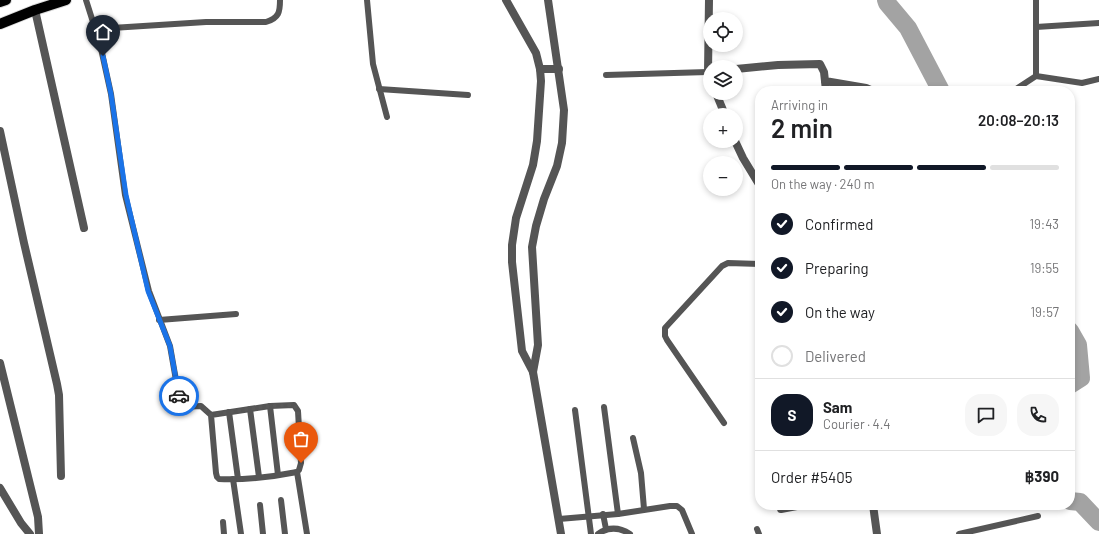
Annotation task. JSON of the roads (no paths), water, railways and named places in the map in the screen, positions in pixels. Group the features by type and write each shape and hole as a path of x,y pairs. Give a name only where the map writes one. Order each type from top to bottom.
{"main road":[{"path":"0,2 6,0"},
{"path":"0,24 66,0"}],"street":[{"path":"506,0 536,53 540,70 541,81 538,141 533,165 516,218 512,245 512,262 522,351 533,372 561,534"},
{"path":"533,372 538,346 532,247 536,226 544,200 557,166 562,143 564,110 548,0"},
{"path":"709,0 709,60"},
{"path":"35,10 84,228"},
{"path":"743,68 778,65 820,64 824,72 825,86"},
{"path":"540,70 559,69"},
{"path":"825,82 852,86"},
{"path":"0,131 59,395 62,476"},
{"path":"738,148 755,178"},
{"path":"0,363 38,517 40,534"},
{"path":"0,488 21,523 30,534"},
{"path":"875,510 877,534"}],"lane":[{"path":"86,0 100,44 111,94 126,195 148,291 170,346 180,403 183,407 201,406 211,415 217,477 219,479 259,477 297,472"},
{"path":"96,29 206,22 266,22 279,14 280,0"},
{"path":"367,0 373,64 387,117"},
{"path":"1036,0 1036,76"},
{"path":"1036,27 1099,23"},
{"path":"606,75 703,74"},
{"path":"1021,86 1036,76 1082,84 1099,79"},
{"path":"379,89 468,95"},
{"path":"724,423 667,340 665,336 665,328 722,266 728,263 755,264"},
{"path":"159,320 236,314"},
{"path":"211,415 270,406 294,405 298,411 301,463 297,472 307,534"},
{"path":"270,406 278,475"},
{"path":"604,407 618,514"},
{"path":"250,409 259,477"},
{"path":"575,410 591,534"},
{"path":"229,412 241,534"},
{"path":"633,438 641,473 644,509"},
{"path":"281,500 285,534"},
{"path":"260,505 263,534"},
{"path":"559,519 603,514 618,514 644,509 677,506 682,510 692,534"},
{"path":"603,514 606,529"},
{"path":"959,534 1038,516"},
{"path":"223,522 224,534"},
{"path":"598,534 606,529 615,528 626,531 630,534"}],"waterway":[{"path":"886,0 908,28 938,86"},
{"path":"1075,340 1078,345 1081,378 1075,382"},
{"path":"1075,502 1080,502 1099,522"}]}
